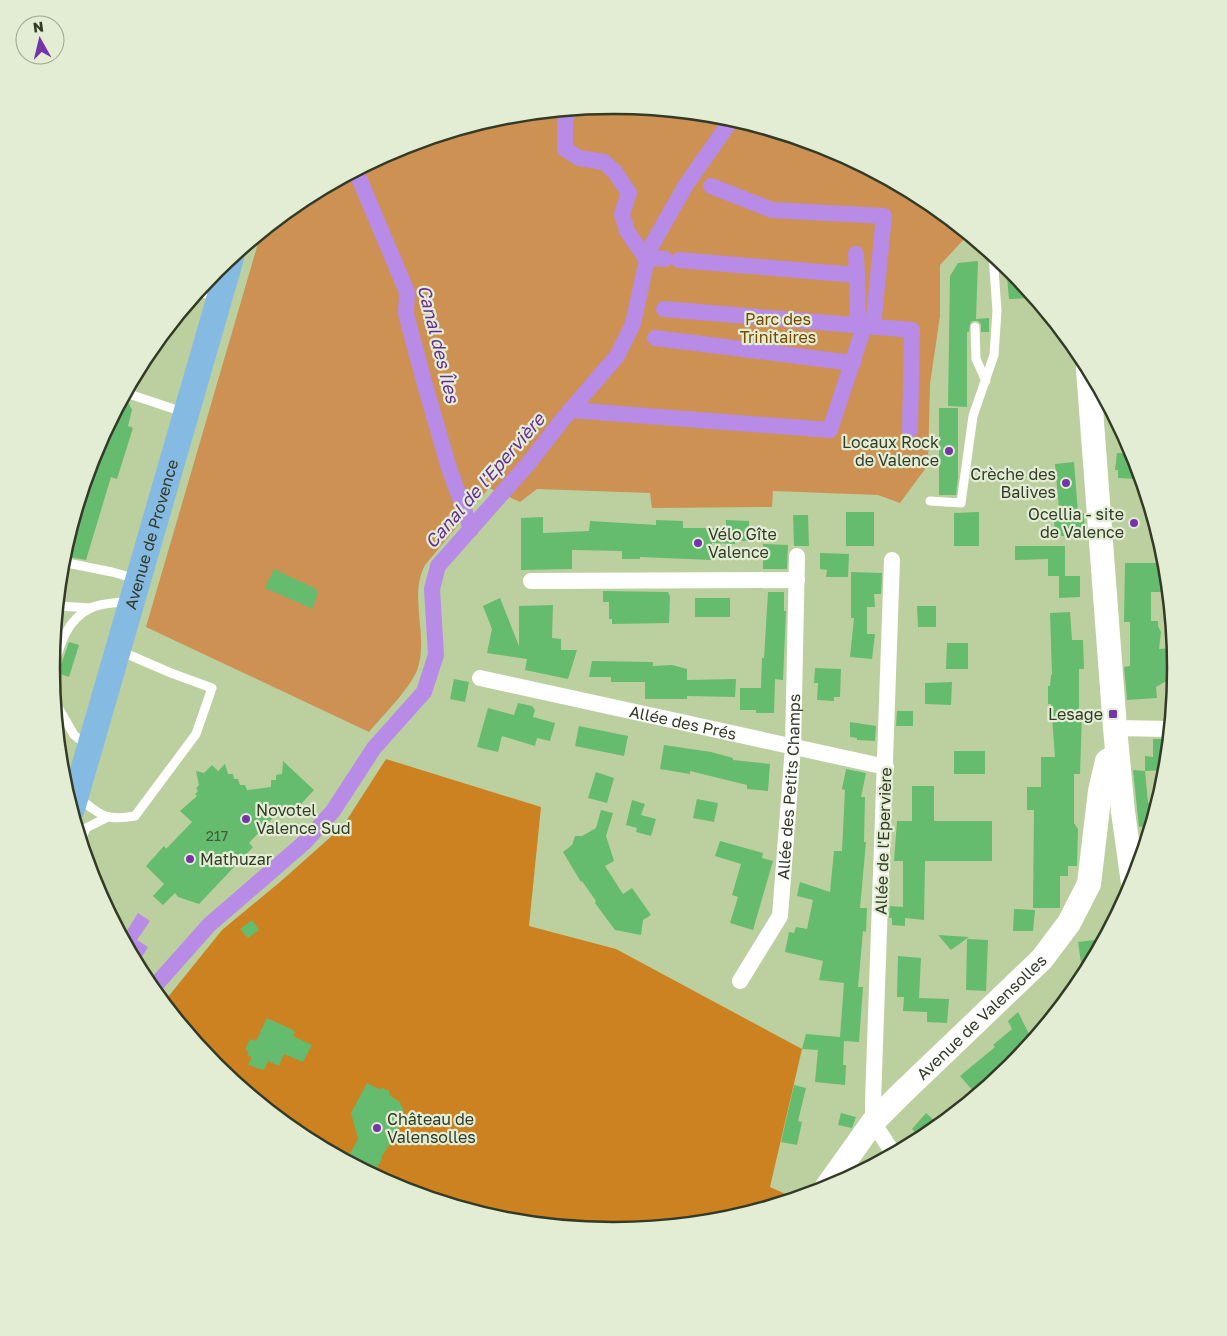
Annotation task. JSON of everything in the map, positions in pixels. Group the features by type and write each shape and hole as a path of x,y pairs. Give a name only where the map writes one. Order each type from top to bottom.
{"main road":[{"name":"Avenue de Provence","path":"76,796 186,413 211,291"}],"street":[{"path":"1089,385 1117,755 1131,866"},
{"name":"Allée des Petits Champs","path":"740,981 780,916 793,747 797,556"},
{"name":"Allée de l'Epervière","path":"873,1122 892,560"},
{"path":"531,581 797,580"},
{"name":"Allée des Prés","path":"480,678 886,767"},
{"path":"1115,728 1163,729"},
{"name":"Avenue de Valensolles","path":"836,1174 873,1122 1042,959 1069,923 1089,884 1100,791 1107,761 1117,755"},
{"path":"1097,825 1104,817 1123,812"},
{"path":"873,1122 889,1147"}],"lane":[{"path":"930,501 961,503 973,416 994,355 997,311 994,267"},
{"path":"974,327 976,359 986,381"},
{"path":"132,395 186,413"},
{"path":"61,641 74,620 91,608 135,590 112,572 70,564"},
{"path":"64,606 91,608"},
{"path":"85,831 86,828 106,818 121,819 136,816 196,734 212,688 118,650"},
{"path":"63,725 90,747"},
{"path":"77,803 96,811 106,818"}],"green space":[{"name":"Parc des Trinitaires","path":"614,114 686,119 757,133 825,157 890,189 921,208 963,240 940,265 940,316 930,384 928,465 900,503 878,495 773,491 772,507 652,508 650,493 537,489 520,502 489,488 425,565 418,588 421,639 419,664 405,690 369,732 146,627 257,245 306,208 369,172 402,157 470,133 541,119"}],"shaded area":[{"path":"386,759 541,807 529,926 616,949 802,1049 770,1187 785,1194 757,1203 721,1211 686,1217 650,1220 614,1222 577,1220 541,1217 506,1211 470,1203 436,1192 369,1164 306,1128 249,1084 197,1033 168,997 222,930 343,826"},
{"path":"138,913 150,921 137,940 148,947 142,957 134,945 127,931"}],"building":[{"path":"978,261 976,319 989,318 989,332 981,332 981,324 978,321 972,321 970,324 969,332 967,332 967,407 948,406 950,276 958,263"},
{"path":"1007,279 1025,298 1009,299"},
{"path":"128,402 132,410 128,426 133,428 117,479 111,477 86,560 72,557 79,525 89,490 102,456"},
{"path":"939,408 958,408 958,478 956,495 939,495"},
{"path":"1117,453 1124,453 1134,479 1118,478 1118,470 1115,470"},
{"path":"1074,462 1078,513 1084,513 1085,536 1055,536 1054,520 1060,520 1055,464"},
{"path":"846,512 874,512 874,546 846,546"},
{"path":"979,512 979,546 954,546 954,513"},
{"path":"793,515 808,515 809,546 794,546"},
{"path":"543,517 543,533 589,531 590,521 656,525 656,520 683,521 683,528 726,528 726,520 749,521 749,541 735,541 735,544 712,543 711,560 640,557 640,559 622,559 622,551 572,550 572,569 521,570 521,518"},
{"path":"763,544 788,545 787,569 763,569"},
{"path":"1015,546 1065,546 1065,576 1080,576 1080,597 1059,598 1059,576 1048,576 1048,559 1015,560"},
{"path":"820,553 849,554 848,577 826,577 827,570 820,569"},
{"path":"1125,563 1156,563 1161,592 1151,592 1151,621 1158,621 1161,632 1159,649 1166,649 1167,668 1167,681 1156,687 1157,698 1127,700 1124,667 1130,666 1130,622 1124,622"},
{"path":"274,569 318,590 313,609 265,588"},
{"path":"851,572 882,573 881,594 874,594 875,607 867,607 867,634 875,634 872,659 850,657 854,618 851,618"},
{"path":"603,591 668,592 670,597 669,623 612,624 612,619 609,619 609,602 603,602"},
{"path":"768,592 784,592 784,611 786,611 783,680 775,679 774,713 756,713 756,710 740,710 740,688 761,688"},
{"path":"500,598 519,646 519,606 553,605 552,638 561,639 561,650 577,650 568,679 525,670 527,659 487,653 492,629 483,606"},
{"path":"695,598 730,598 730,617 695,617"},
{"path":"917,606 936,606 936,627 918,627"},
{"path":"1070,612 1072,640 1083,640 1084,669 1079,669 1079,715 1082,715 1080,774 1074,774 1074,823 1078,829 1077,866 1068,866 1068,876 1060,876 1060,908 1033,908 1034,810 1027,810 1027,787 1041,787 1041,757 1055,757 1051,704 1048,704 1048,686 1050,686 1052,675 1050,613"},
{"path":"69,642 79,645 69,677 60,674 60,667"},
{"path":"947,643 968,643 968,669 946,669"},
{"path":"592,661 653,662 653,666 672,665 687,669 687,680 736,679 735,697 687,696 687,699 645,699 645,682 611,682 611,677 589,677"},
{"path":"815,668 841,669 840,697 834,697 834,701 817,700 818,683 814,683"},
{"path":"454,679 469,682 465,702 450,699"},
{"path":"952,682 951,705 925,704 925,683"},
{"path":"518,703 532,706 535,710 533,717 555,723 550,741 537,738 535,746 502,736 498,752 477,747 488,708 514,715"},
{"path":"897,711 913,711 913,726 896,726"},
{"path":"850,722 876,726 875,741 857,740 857,738 850,737"},
{"path":"579,726 628,736 624,756 575,746"},
{"path":"1153,739 1162,739 1157,770 1145,771 1145,756 1153,757"},
{"path":"664,745 711,752 733,758 733,760 770,764 768,791 747,789 747,785 690,771 690,774 660,769"},
{"path":"954,751 985,751 985,774 954,774"},
{"path":"283,761 314,790 290,816 282,808 249,843 253,847 199,904 178,897 175,893 163,905 153,896 164,884 146,866 164,846 166,849 192,822 180,811 197,796 195,794 198,791 196,788 199,785 196,771 204,773 212,765 218,771 225,764 228,774 233,774 234,779 238,779 240,785 245,785 247,790 271,787 271,780 276,780 276,775 282,774"},
{"path":"846,769 866,773 861,797 865,797 864,842 866,842 860,908 867,908 866,932 863,931 858,987 863,987 859,1042 844,1041 843,1065 846,1065 845,1085 815,1082 818,1050 802,1049 806,1034 840,1037 844,983 819,980 823,961 785,952 789,932 794,933 796,927 807,929 813,900 797,896 800,882 830,892 834,851 842,851 845,790 842,789"},
{"path":"1133,770 1145,771 1149,805 1144,827 1139,827"},
{"path":"596,772 614,778 607,803 588,798"},
{"path":"912,786 934,786 934,821 992,821 992,861 925,861 924,920 905,918 905,926 892,925 892,918 889,918 890,906 903,907 903,861 894,861 897,821 912,821"},
{"path":"697,799 718,803 714,822 693,818"},
{"path":"632,800 645,804 641,815 656,819 651,836 636,832 637,828 626,825"},
{"path":"601,810 613,813 606,836 614,861 605,866 623,894 632,888 651,915 643,920 641,935 615,930 581,882 563,852 572,845 575,836 582,836 596,828"},
{"path":"720,841 763,853 762,858 773,861 753,930 730,923 738,897 732,895 741,864 715,856"},
{"path":"1014,909 1035,910 1033,931 1013,931"},
{"path":"252,920 259,930 248,938 240,929"},
{"path":"938,935 969,937 951,950"},
{"path":"967,939 988,940 986,991 966,990"},
{"path":"1096,940 1081,964 1078,942"},
{"path":"898,956 921,958 919,998 949,999 947,1023 927,1022 927,1012 903,1011 904,997 897,997"},
{"path":"1018,1012 1029,1034 972,1089 960,1076 995,1047 993,1045 1012,1029 1008,1021"},
{"path":"267,1018 295,1031 293,1036 312,1045 303,1062 284,1054 279,1066 268,1061 264,1070 248,1065 252,1057 247,1055 249,1051 245,1050 250,1039 256,1041"},
{"name":"Château de Valensolles","path":"367,1083 379,1089 383,1088 389,1091 389,1095 400,1102 404,1112 397,1132 377,1168 350,1154 358,1139 351,1113"},
{"path":"794,1085 806,1088 798,1121 802,1122 797,1145 781,1142"},
{"path":"841,1113 856,1117 852,1128 838,1125"},
{"path":"926,1113 933,1119 915,1132 912,1129"}],"waterway":[{"name":"Canal des Îles","path":"566,117 565,149 579,158 604,162 615,172 629,193 622,214 627,231 647,260"},
{"name":"Canal de l'Epervière","path":"158,983 209,925 305,842 333,811 374,748 424,692 436,655 432,589 438,566 528,464 563,419 617,356 633,324 649,250 686,185 727,126"},
{"name":"Canal des Îles","path":"359,177 407,292 406,314 425,385 448,465 471,529"},
{"path":"711,186 772,210 884,216 873,327"},
{"path":"856,254 857,275"},
{"path":"647,258 665,259"},
{"path":"679,260 857,275 858,326"},
{"path":"664,309 912,330 910,430"},
{"path":"570,410 830,430 864,327"},
{"path":"655,338 853,363"}],"place":[{"name":"Locaux Rock de Valence","path":"949,451"},
{"name":"Crèche des Balives","path":"1066,483"},
{"name":"Ocellia - site de Valence","path":"1134,523"},
{"name":"Vélo Gîte Valence","path":"698,543"},
{"name":"Lesage","path":"1113,714"},
{"name":"Novotel Valence Sud","path":"246,819"},
{"name":"Mathuzar","path":"190,859"},
{"name":"Château de Valensolles","path":"377,1128"}]}
